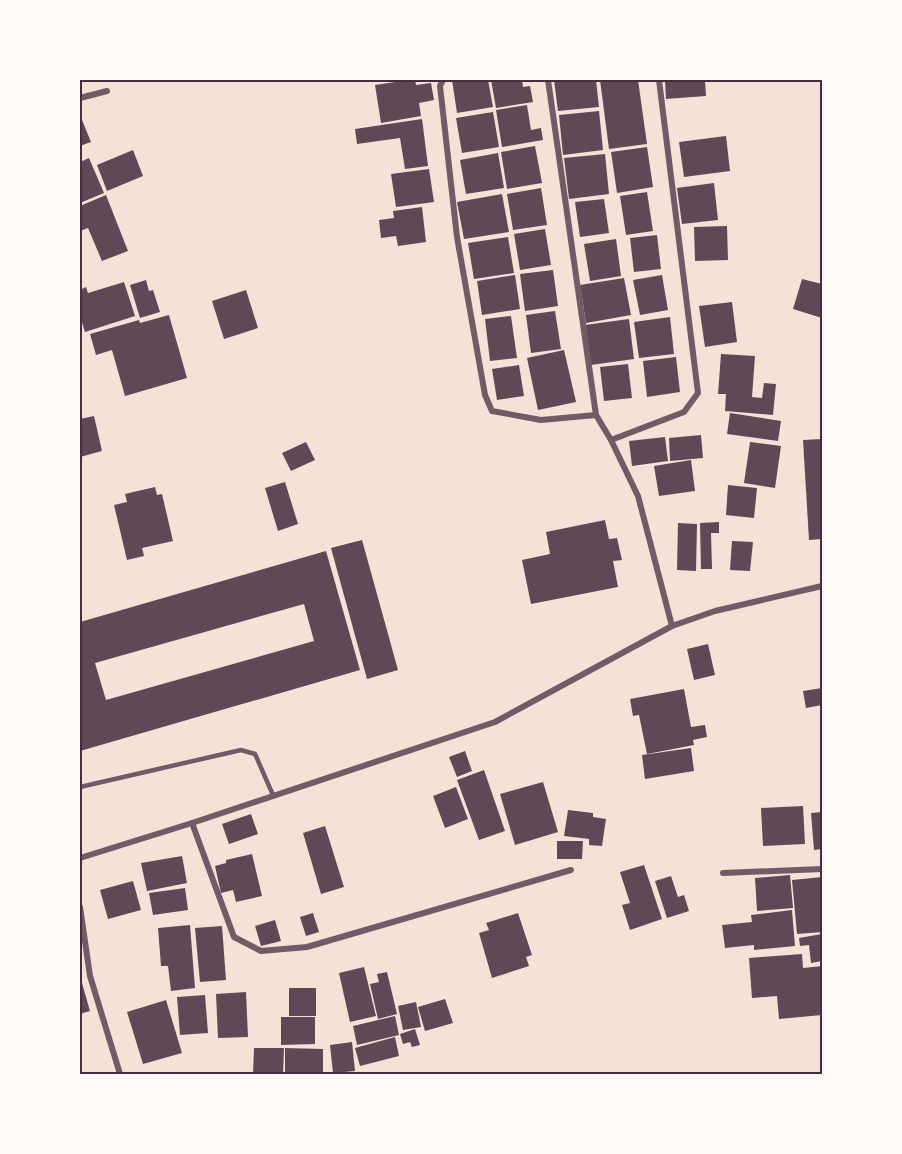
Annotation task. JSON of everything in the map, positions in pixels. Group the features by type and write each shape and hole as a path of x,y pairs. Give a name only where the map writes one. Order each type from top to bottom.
{"street":[{"path":"443,80 440,86 457,237 484,395 492,411 541,420 596,415"},
{"path":"548,80 596,415 611,440 638,496 672,626"},
{"path":"611,440 684,412 698,393 660,80"},
{"path":"80,98 106,91"},
{"path":"80,858 495,722 672,626 715,611 822,586"},
{"path":"192,823 234,938 261,951 307,947 571,870"},
{"path":"723,873 822,869"},
{"path":"80,907 90,976 120,1074"}],"lane":[{"path":"80,787 241,750 255,754 273,795"}],"building":[{"path":"415,80 416,85 431,83 434,100 419,103 421,116 381,123 375,85"},
{"path":"452,80 488,80 493,107 457,113"},
{"path":"491,80 522,80 523,87 530,86 533,102 496,108"},
{"path":"554,80 596,80 599,107 558,111"},
{"path":"600,80 638,80 647,144 609,149"},
{"path":"665,80 705,80 706,96 666,99"},
{"path":"527,105 531,130 541,128 543,140 502,147 496,110"},
{"path":"599,111 603,150 563,155 559,115"},
{"path":"493,112 499,147 462,153 456,118"},
{"path":"80,115 91,142 80,146"},
{"path":"422,119 428,166 405,169 400,138 357,144 355,129"},
{"path":"726,136 730,171 684,177 679,142"},
{"path":"535,146 542,183 507,189 501,152"},
{"path":"647,147 653,187 617,193 611,152"},
{"path":"133,150 143,176 107,191 97,165"},
{"path":"498,153 504,188 466,194 460,160"},
{"path":"605,154 609,194 569,199 564,158"},
{"path":"89,158 104,193 80,203 80,162"},
{"path":"429,169 434,202 396,207 391,174"},
{"path":"714,183 718,220 682,224 677,188"},
{"path":"541,188 547,225 513,230 507,194"},
{"path":"647,192 653,231 626,235 620,196"},
{"path":"502,194 509,232 464,239 457,202"},
{"path":"106,195 128,251 102,261 88,228 80,231 80,206"},
{"path":"604,199 609,233 580,237 575,202"},
{"path":"422,207 426,242 398,246 396,236 381,238 379,220 394,218 393,211"},
{"path":"727,226 728,260 695,261 694,227"},
{"path":"545,229 551,265 520,270 514,234"},
{"path":"657,235 661,269 634,272 630,238"},
{"path":"508,237 514,273 474,279 468,243"},
{"path":"616,239 621,276 590,281 584,244"},
{"path":"553,270 558,306 525,311 520,274"},
{"path":"515,275 520,309 482,315 477,281"},
{"path":"662,275 668,310 640,315 633,280"},
{"path":"624,278 631,315 586,323 580,285"},
{"path":"802,279 822,284 822,318 793,309"},
{"path":"146,280 149,291 153,290 160,312 140,318 130,285"},
{"path":"124,282 135,316 85,332 80,316 80,290 86,287 88,293"},
{"path":"246,290 258,328 224,339 212,301"},
{"path":"732,302 737,342 705,347 699,306"},
{"path":"555,311 561,349 531,353 526,315"},
{"path":"169,315 187,378 125,396 112,350 96,355 90,334 139,320 140,323"},
{"path":"511,316 517,358 490,361 485,319"},
{"path":"670,317 674,354 639,358 634,322"},
{"path":"629,319 634,359 591,365 585,325"},
{"path":"564,350 576,402 538,410 527,358"},
{"path":"721,354 755,356 752,397 762,398 764,383 776,384 773,415 725,411 726,394 718,394"},
{"path":"676,357 680,392 647,397 643,361"},
{"path":"628,364 632,398 604,401 600,367"},
{"path":"519,365 524,396 497,400 492,369"},
{"path":"730,413 781,421 778,441 727,434"},
{"path":"94,416 102,451 80,457 80,419"},
{"path":"701,435 703,458 670,461 669,438"},
{"path":"665,437 668,461 632,466 629,441"},
{"path":"822,439 822,539 809,540 803,440"},
{"path":"306,442 315,460 291,471 282,453"},
{"path":"750,442 781,446 775,488 744,483"},
{"path":"691,460 695,491 659,496 654,466"},
{"path":"285,482 298,524 278,531 265,488"},
{"path":"728,485 757,488 754,518 726,515"},
{"path":"155,487 157,495 162,494 173,541 142,548 144,556 127,560 114,505 127,502 125,494"},
{"path":"605,520 609,539 617,538 622,560 613,561 618,587 531,604 522,560 550,554 546,532"},
{"path":"719,522 719,533 711,533 712,569 701,569 700,523"},
{"path":"678,523 697,524 696,571 677,570"},
{"path":"362,540 398,670 367,679 331,548"},
{"path":"732,541 753,542 750,571 730,570"},
{"path":"326,551 360,670 80,751 80,622","holes":["304,604 314,641 106,700 95,663"]},
{"path":"708,644 715,675 694,680 687,649"},
{"path":"822,688 822,705 806,708 803,691"},
{"path":"684,689 691,727 705,725 707,737 693,740 694,745 647,754 639,715 633,716 630,699"},
{"path":"691,748 694,771 645,779 642,755"},
{"path":"465,751 472,771 457,777 449,757"},
{"path":"484,770 505,831 479,840 457,780"},
{"path":"543,782 558,832 515,845 500,794"},
{"path":"456,787 468,819 445,828 433,796"},
{"path":"803,806 805,844 763,846 761,808"},
{"path":"568,810 593,813 593,817 606,819 602,846 589,845 589,839 564,836"},
{"path":"822,812 822,849 814,850 811,813"},
{"path":"251,814 258,834 229,844 222,824"},
{"path":"325,826 344,887 321,894 303,833"},
{"path":"557,841 583,841 582,859 557,859"},
{"path":"252,854 262,896 236,902 233,890 221,893 215,866 226,863 226,860"},
{"path":"182,856 187,883 147,891 141,863"},
{"path":"644,865 662,919 630,930 622,905 630,903 620,872"},
{"path":"790,875 793,908 757,911 755,878"},
{"path":"671,876 678,897 684,895 689,911 667,918 655,881"},
{"path":"822,877 822,932 797,934 792,880"},
{"path":"133,881 141,910 108,919 100,890"},
{"path":"185,888 188,910 153,915 149,893"},
{"path":"792,910 795,946 754,950 754,945 725,948 722,925 752,922 751,915"},
{"path":"313,913 319,932 306,936 300,917"},
{"path":"518,913 532,955 526,957 529,966 492,978 479,933 489,930 486,923"},
{"path":"275,920 281,941 261,946 255,926"},
{"path":"190,925 195,988 171,991 168,966 161,966 158,928"},
{"path":"222,926 226,980 200,982 195,928"},
{"path":"822,934 822,961 811,963 809,945 800,946 799,938"},
{"path":"802,954 803,968 822,966 822,1015 779,1019 777,996 752,998 749,958"},
{"path":"364,967 376,1016 350,1022 339,973"},
{"path":"387,972 397,1014 378,1019 370,984 379,982 377,974"},
{"path":"80,976 90,1011 80,1014"},
{"path":"289,988 316,988 316,1016 289,1016"},
{"path":"246,992 248,1037 218,1038 216,994"},
{"path":"205,995 208,1033 180,1035 177,997"},
{"path":"445,999 453,1023 425,1031 418,1007"},
{"path":"166,1000 182,1053 143,1064 127,1012"},
{"path":"416,1002 421,1027 403,1030 398,1006"},
{"path":"395,1016 399,1035 357,1045 353,1026"},
{"path":"281,1017 315,1017 315,1044 281,1045"},
{"path":"415,1029 420,1045 412,1047 410,1042 403,1044 400,1034"},
{"path":"395,1037 399,1056 360,1066 355,1048"},
{"path":"352,1042 355,1071 333,1073 330,1045"},
{"path":"254,1048 284,1048 283,1074 253,1074"},
{"path":"285,1048 323,1049 323,1074 285,1074"}]}
